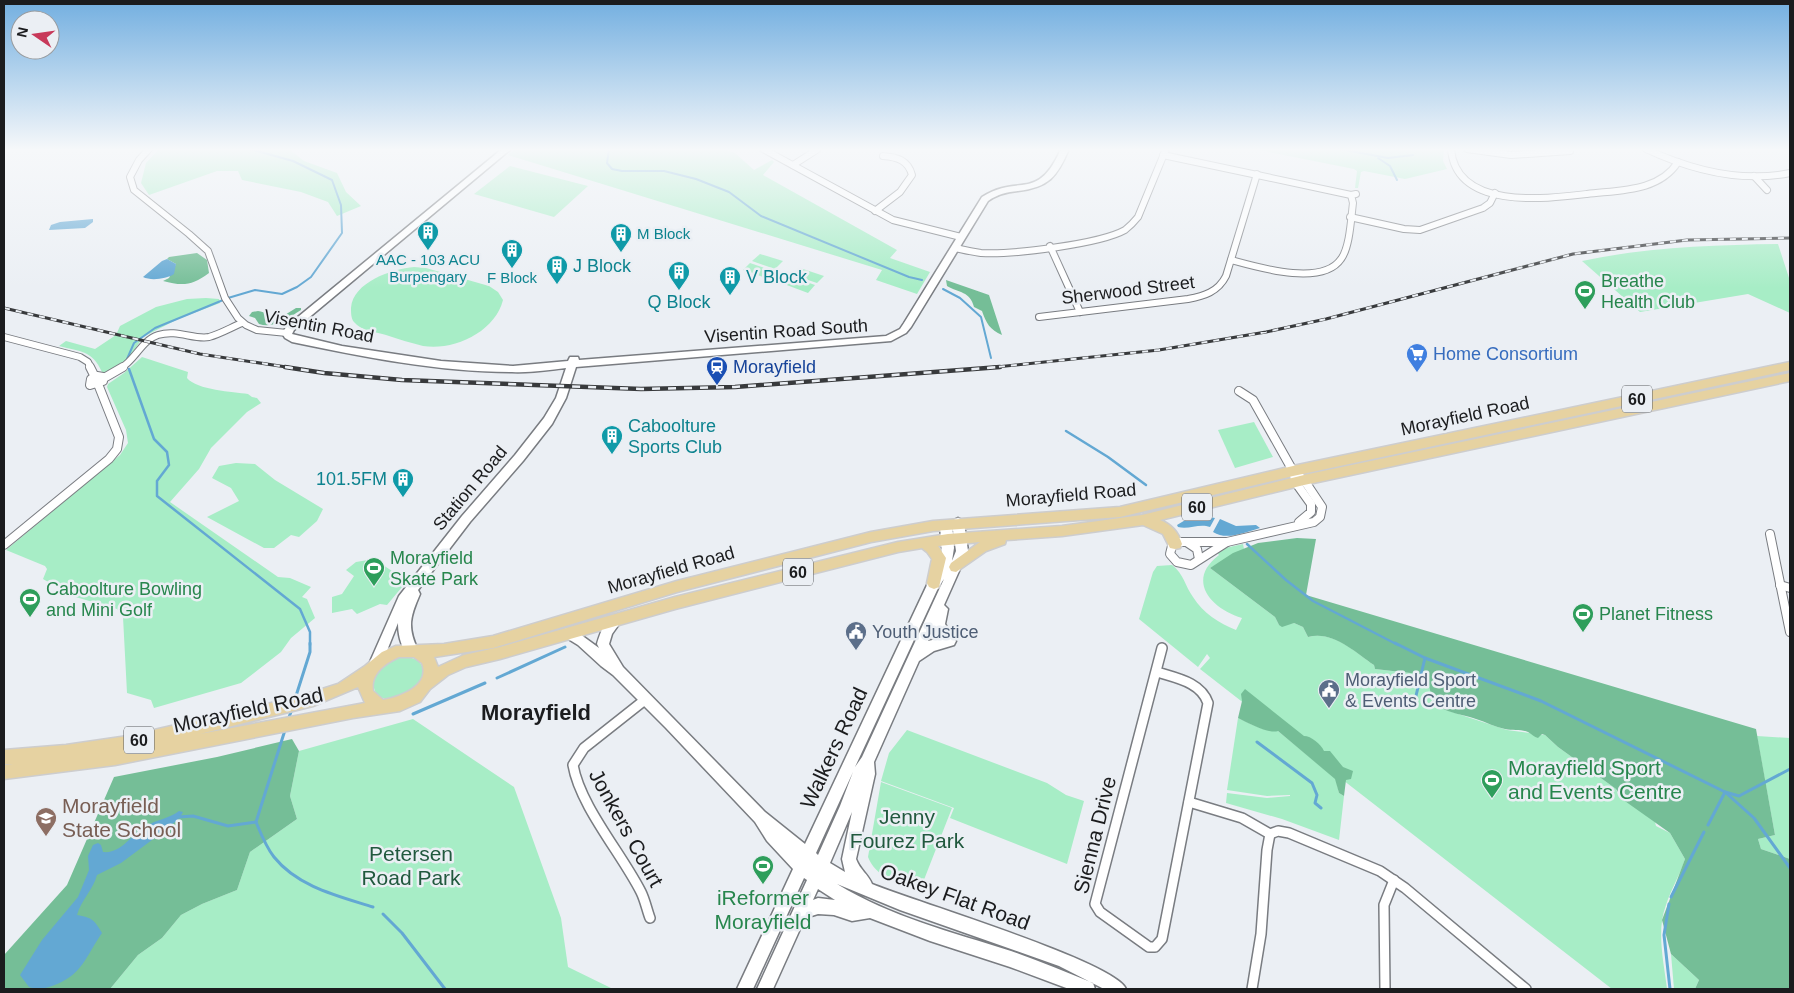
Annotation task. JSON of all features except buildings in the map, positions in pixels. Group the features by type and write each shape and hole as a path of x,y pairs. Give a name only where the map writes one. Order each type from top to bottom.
{"main road":[{"path":"287,333 290,328 451,195"},
{"path":"955,248 986,197 989,195"},
{"name":"Visentin Road South","path":"577,362 877,341 896,336 908,326 955,248"},
{"name":"Visentin Road","path":"287,333 292,339 342,349 460,366 514,369 577,362"},
{"name":"Station Road","path":"414,650 406,641 403,630 406,613 415,592 436,563 552,428 569,398 577,362"},
{"name":"Station Road","path":"373,667 403,600 466,519 540,432 561,398 577,362"},
{"name":"Morayfield Road","path":"427,684 443,671 464,661 500,653 792,573 922,542 1070,530 1142,520 1297,478 1790,366"},
{"name":"Morayfield Road","path":"414,650 442,650 483,643 705,579 893,532 952,523 1120,512 1297,478 1790,377"},
{"path":"1142,520 1163,526 1180,543"},
{"name":"Walkers Road","path":"745,989 934,583 941,575 954,538 952,523"},
{"path":"956,567 974,551 1010,534"},
{"name":"Walkers Road","path":"765,989 847,808 852,790 867,762 956,567 962,551 954,538"},
{"path":"922,542 934,550 939,558 934,583"},
{"path":"914,660 930,646 950,641 939,625 946,590"},
{"name":"Oakey Flat Road","path":"616,620 604,636 603,644 618,671 760,817 766,831 804,862 869,911 1044,970 1087,989"},
{"name":"Oakey Flat Road","path":"569,633 582,640 606,665 618,671"},
{"path":"414,650 425,656 430,663 431,671 427,684"},
{"name":"60","path":"373,667 396,652 414,650"},
{"path":"373,667 366,678 365,692 369,698 382,707"},
{"name":"Morayfield Road","path":"4,757 52,754 120,744 192,730 316,699 354,683 373,667"},
{"name":"60","path":"382,707 408,701 415,697 427,684"},
{"name":"Morayfield Road","path":"4,772 114,758 382,707"},
{"path":"867,762 868,774 849,859 853,873 868,888"},
{"name":"Oakey Flat Road","path":"818,872 843,879 915,908 1070,962 1118,989"},
{"path":"800,912 818,906 834,907 852,913 869,911"}],"street":[{"name":"Visentin Road","path":"141,195 208,250 227,304 242,323 266,333 287,333"},
{"path":"847,195 893,220 961,237"},
{"path":"875,211 896,195"},
{"path":"955,248 986,253 1109,237 1130,227 1138,215 1146,195"},
{"name":"Sherwood Street","path":"1039,317 1203,296 1216,290 1223,284 1251,195"},
{"path":"1231,260 1298,274 1330,268 1340,262 1343,256 1354,195"},
{"path":"1350,217 1404,229 1424,229 1483,208 1490,203 1494,195"},
{"path":"1502,195 1532,198 1571,195"},
{"path":"1050,246 1080,312"},
{"path":"96,381 128,364 146,342 157,336 174,332 208,337 242,323"},
{"path":"4,337 80,357 88,362 120,444 118,450 109,459 4,545"},
{"path":"1226,542 1191,565 1177,562 1170,552 1180,543 1226,542 1290,526 1308,517 1312,509 1297,478 1253,400 1239,391"},
{"path":"1770,534 1790,632"},
{"path":"1180,543 1197,549 1199,559"},
{"path":"1780,585 1790,588"},
{"name":"Sienna Drive","path":"1157,672 1188,683 1201,690 1207,697 1208,703 1162,939 1155,947 1149,947 1100,912 1095,904 1162,648"},
{"name":"Jonkers Court","path":"646,699 584,748 573,765 576,777 598,821 642,893 650,918"},
{"path":"1189,802 1252,822 1270,834"},
{"path":"1270,834 1278,831 1289,834 1368,865 1394,880 1456,928 1526,989"},
{"path":"1252,989 1261,934 1266,850 1270,834"},
{"path":"1385,989 1384,905 1394,880"}],"green space":[{"path":"310,195 350,195 361,206 337,216 328,202"},
{"path":"479,195 578,195 554,217"},
{"path":"639,195 799,195 897,250 890,258 930,272 917,294 876,280 882,270"},
{"path":"1778,244 1790,281 1790,313 1748,294 1640,312 1582,261 1655,250 1705,246"},
{"path":"197,253 207,260 209,273 187,284 163,281 169,278 176,264 167,259 169,257"},
{"path":"760,254 783,261 775,269 752,261"},
{"path":"750,263 773,271 766,278 743,270"},
{"path":"414,267 426,268 489,286 498,292 503,300 499,311 482,330 472,337 460,342 435,347 423,346 369,331 354,322 351,308 353,299 366,284 385,274"},
{"path":"800,268 824,276 817,283 793,275"},
{"path":"791,277 815,285 808,293 784,284"},
{"path":"946,280 989,295 1002,335 989,326 982,311 974,307 967,295 947,286"},
{"path":"187,299 219,299 220,303 178,319 143,337 127,361 108,373 102,372 94,360 85,353 59,346 66,341 95,349 116,335 120,326 156,307"},
{"path":"296,308 301,308 301,310 281,322 270,325 259,324 255,318 249,316 252,312 258,311 278,319"},
{"path":"142,357 188,372 187,378 199,385 216,390 248,394 257,398 261,403 247,412 211,448 199,469 170,502 278,577 290,578 311,587 302,597 307,599 315,618 291,638 281,652 241,683 154,708 151,700 127,693 123,617 117,609 72,596 43,579 47,569 45,566 6,550 120,455 128,443 126,430 107,387 108,384"},
{"path":"1254,422 1273,457 1235,468 1218,430"},
{"path":"236,463 255,464 275,480 323,509 317,521 299,537 291,535 274,548 264,548 207,517 239,501 231,488 212,478 219,466"},
{"path":"1297,538 1316,539 1306,595 1756,729 1775,835 1758,839 1761,849 1790,859 1790,989 1695,989 1699,980 1671,954 1662,920 1685,859 1670,833 1622,799 1616,789 1558,747 1545,735 1542,734 1538,738 1525,731 1508,730 1442,708 1434,702 1428,675 1375,669 1374,665 1334,639 1317,636 1308,637 1303,627 1294,623 1282,627 1275,617 1210,568 1233,553 1258,543"},
{"name":"Morayfield Sport and Events Centre","path":"1243,544 1244,549 1210,568 1275,617 1279,625 1294,623 1303,627 1308,637 1317,636 1335,639 1374,665 1375,669 1428,675 1433,702 1440,708 1507,730 1545,735 1558,747 1616,789 1618,794 1655,822 1656,826 1670,833 1685,859 1663,915 1661,936 1667,989 1612,989 1200,669 1210,658 1207,654 1198,667 1139,619 1153,572 1157,566 1172,565 1179,572 1197,603 1218,621 1236,630 1242,618 1220,607 1212,600 1206,592 1203,583 1204,574 1209,564 1219,555 1217,552"},
{"name":"Morayfield Skate Park","path":"374,559 407,581 387,605 380,604 357,614 352,609 332,613 332,597 342,594 354,576 346,570 356,562"},
{"path":"402,657 413,658 422,666 423,675 419,683 413,690 394,698 385,698 378,695 374,688 374,682 378,672 386,664"},
{"path":"1245,689 1304,736 1310,737 1324,751 1330,751 1343,767 1353,771 1351,779 1346,780 1344,796 1339,793 1335,779 1278,731 1264,730 1238,718 1242,701 1241,694"},
{"path":"1238,718 1263,729 1278,731 1336,779 1339,793 1344,796 1339,840 1282,819 1226,803 1227,793 1267,798 1290,796 1267,796 1227,790"},
{"name":"Petersen Road Park","path":"413,719 514,787 561,918 568,967 613,989 110,989 138,955 162,938 181,915 237,890 250,852 297,819 290,796 299,751"},
{"path":"907,730 1047,783 1066,795 1084,801 1067,864 950,818 954,808 881,781 889,753"},
{"path":"1757,736 1790,738 1790,859 1761,849 1758,839 1775,835"},
{"path":"292,739 299,751 290,796 297,819 250,852 237,890 181,915 162,938 138,955 110,989 4,989 4,955 67,885 114,777 217,757"},
{"name":"Jenny Fourez Park","path":"881,782 952,808 920,890 911,886 909,889 885,877 875,868 868,857"},
{"path":"1671,954 1699,980 1695,989 1674,989"}],"water":[{"path":"93,219 93,222 85,228 49,230 51,225 60,222"},
{"path":"167,259 176,264 174,274 158,279 143,277 162,261"},
{"path":"1192,514 1215,518 1210,527 1178,527 1177,525 1187,519 1185,517"},
{"path":"1220,519 1236,526 1256,525 1260,528 1230,536 1218,535 1213,532"},
{"path":"179,811 183,812 178,819 158,833 156,837 121,863 97,875 77,915 92,920 102,933 77,971 62,982 46,988 35,989 29,987 20,975 42,940 78,897 89,870 88,856 93,845 98,843 101,845 103,852 116,850 141,829"}],"waterway":[{"path":"127,359 134,343 155,328 228,298 255,290 282,294 297,287 311,277 342,233 341,205 338,195"},
{"path":"733,195 761,216 909,277 922,280"},
{"path":"943,289 960,298 981,317 991,358"},
{"path":"129,369 154,439 167,452 169,465 157,481 157,496 300,609 310,632 310,652 295,699"},
{"path":"1066,431 1108,457 1146,485"},
{"path":"1247,544 1286,580 1313,601 1398,645"},
{"path":"1395,643 1425,658"},
{"path":"497,678 565,647"},
{"path":"1415,700 1425,658"},
{"path":"1425,658 1541,701 1725,792"},
{"path":"413,714 485,683"},
{"path":"288,720 292,709"},
{"path":"256,822 285,730"},
{"path":"1257,742 1312,783 1317,795 1315,803 1321,808"},
{"path":"1725,792 1739,796 1790,769"},
{"path":"1708,825 1725,792"},
{"path":"1725,792 1754,818 1790,868"},
{"path":"178,817 193,816 228,826 256,822"},
{"path":"256,822 271,853 295,876 319,889 373,907"},
{"path":"1671,897 1704,832"},
{"path":"1669,904 1664,935 1670,989"},
{"path":"383,914 402,933 445,989"}],"railway":[{"path":"988,368 1159,350 1266,332 1326,319 1573,254 1687,240 1790,238"},
{"path":"4,308 200,354 293,368"},
{"path":"285,367 324,373 402,380 641,389 735,387 988,368"},
{"path":"988,368 1000,367"}],"place":[{"name":"AAC - 103 ACU Burpengary","path":"428,251"},
{"name":"M Block","path":"621,253"},
{"name":"F Block","path":"512,269"},
{"name":"J Block","path":"557,285"},
{"name":"Q Block","path":"679,291"},
{"name":"V Block","path":"730,296"},
{"name":"Breathe Health Club","path":"1585,310"},
{"name":"Home Consortium","path":"1417,373"},
{"name":"Morayfield","path":"717,386"},
{"name":"Caboolture Sports Club","path":"612,455"},
{"name":"101.5FM","path":"403,498"},
{"name":"Morayfield Skate Park","path":"374,587"},
{"name":"Caboolture Bowling and Mini Golf","path":"30,618"},
{"name":"Planet Fitness","path":"1583,633"},
{"name":"Youth Justice","path":"856,651"},
{"name":"Morayfield Sport & Events Centre","path":"1329,709"},
{"name":"Morayfield Sport and Events Centre","path":"1492,799"},
{"name":"Morayfield State School","path":"46,837"},
{"name":"iReformer Morayfield","path":"763,885"}],"district":[{"name":"Morayfield","path":"536,712"}]}
